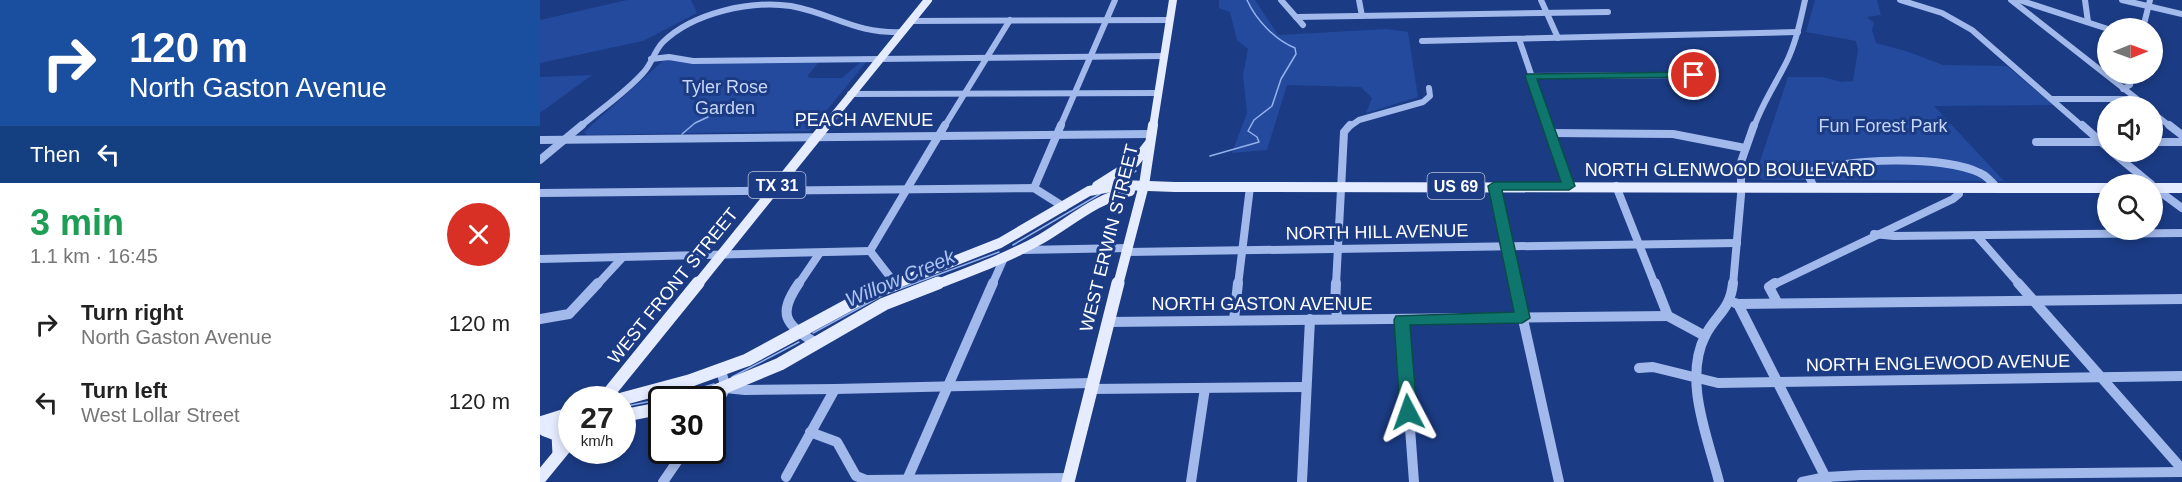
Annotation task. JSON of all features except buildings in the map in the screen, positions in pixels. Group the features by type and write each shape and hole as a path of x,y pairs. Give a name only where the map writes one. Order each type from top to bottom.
{"main road":[{"name":"WEST FRONT STREET","path":"615,386 928,0"},
{"name":"WEST ERWIN STREET","path":"1068,480 1090,386 1144,188 1173,0"},
{"path":"1089,191 1135,162 1152,137"},
{"name":"NORTH GLENWOOD BOULEVARD","path":"1144,188 1340,186 2097,188"},
{"name":"US 69","path":"636,395 721,371 759,354 846,305 894,282 1000,243 1089,191 1103,187 1144,188"},
{"path":"2163,187 2182,188"},
{"name":"US 69","path":"726,388 764,372 884,304 1012,254 1047,236 1107,198 1121,192 1144,188"},
{"path":"1121,192 1134,196 1139,206"},
{"path":"1000,243 1012,254"},
{"path":"621,378 629,392 644,393"},
{"path":"542,429 558,420"},
{"path":"542,429 558,426"},
{"path":"542,429 558,435"},
{"path":"540,478 558,455"}],"street":[{"path":"1034,188 1115,0"},
{"path":"1281,0 1303,25"},
{"path":"1359,0 1362,16"},
{"path":"1541,0 1558,38"},
{"path":"1805,0 1798,32 1786,63 1761,107 1741,162 1734,302 1778,381 1827,479"},
{"path":"1900,0 1941,13 1965,25 2097,136"},
{"path":"2011,0 2131,96"},
{"path":"2019,0 2097,25"},
{"path":"2085,0 2088,22"},
{"path":"2122,0 2149,4 2182,14"},
{"path":"540,160 642,75 664,41 691,24 720,12 760,4 793,6 875,32 902,32"},
{"path":"1296,17 1608,12"},
{"path":"911,21 1169,20"},
{"path":"870,251 905,189 1010,21"},
{"path":"1422,41 1798,32"},
{"path":"1519,39 1569,186"},
{"path":"652,59 667,57 689,61 881,57 1164,57"},
{"path":"1530,76 1694,75"},
{"path":"2123,89 2130,84"},
{"path":"1338,319 1335,307 1341,142 1347,128 1359,120 1423,102 1430,96 1429,88"},
{"path":"850,94 1158,93"},
{"path":"2052,99 2097,99"},
{"path":"2163,120 2182,135"},
{"path":"1550,133 1674,134 1745,148"},
{"name":"PEACH AVENUE","path":"540,140 818,135 1056,134 1152,137"},
{"path":"2036,141 2097,142"},
{"path":"2163,142 2182,142"},
{"path":"1814,187 1807,173 1816,168 1838,163 1872,161 1927,163 1969,169 1984,175 1997,188"},
{"path":"2124,162 2139,174"},
{"path":"1494,186 1559,482"},
{"path":"1616,186 1668,316 1705,336"},
{"path":"1234,320 1250,187"},
{"path":"1777,302 1769,287 1775,283 1874,234 1953,199 1959,194 1957,187"},
{"path":"540,193 1034,188 1064,207"},
{"path":"2163,194 2182,208"},
{"path":"1874,234 1977,236 2182,233"},
{"path":"1047,236 1045,241 1053,249"},
{"path":"1977,236 2182,471"},
{"name":"NORTH HILL AVENUE","path":"1012,254 1053,249 1244,250 1737,243"},
{"path":"540,259 870,251"},
{"path":"870,251 894,282"},
{"path":"816,343 790,326 786,318 785,307 819,254"},
{"path":"906,482 994,280 1012,254"},
{"path":"540,319 569,314 622,258"},
{"path":"978,269 991,272 994,280"},
{"path":"1719,482 1702,418 1696,378 1705,336 1734,302 2182,299"},
{"name":"NORTH GASTON AVENUE","path":"1108,322 1668,316"},
{"path":"1302,482 1310,319"},
{"path":"1402,320 1414,482"},
{"name":"NORTH ENGLEWOOD AVENUE","path":"1639,368 1653,367 1718,383 2182,376"},
{"path":"721,371 725,386"},
{"path":"763,390 764,372"},
{"path":"726,388 763,390 948,386 1306,387"},
{"path":"1191,482 1205,388"},
{"path":"786,477 835,389"},
{"path":"810,432 842,443 851,466 860,479 906,482 1068,480"},
{"path":"663,482 675,464"},
{"path":"1803,482 1827,479 2182,471"}],"green space":[{"path":"627,0 691,0 697,13 643,41 540,63 540,20"},
{"path":"1219,0 1255,0 1278,35 1386,29 1408,32 1418,97 1366,113 1372,98 1361,87 1287,85 1267,150 1232,153 1247,113 1243,75 1248,49 1237,40 1230,12 1219,8"},
{"name":"Fun Forest Park","path":"1815,0 1877,0 1881,15 1867,17 1874,23 1872,30 1876,43 1943,65 2007,66 2053,105 1934,106 2004,181 1763,180 1756,173 1788,77 1823,77 1841,82 1853,81 1858,50 1856,41 1806,32"},
{"name":"Tyler Rose Garden","path":"665,59 820,61 808,75 812,78 842,78 863,60 867,61 810,131 587,135 584,132"},
{"path":"592,75 540,113 540,77"}],"waterway":[{"name":"Willow Creek","path":"1210,156 1259,142 1257,137 1248,131 1254,120 1272,106 1281,79 1296,54 1295,48 1280,40 1255,15 1247,0"},
{"path":"682,134 695,123 708,117"},
{"name":"Willow Creek","path":"1121,180 1136,171"},
{"name":"Willow Creek","path":"1013,245 1100,194"},
{"name":"Willow Creek","path":"813,333 883,295 999,252"},
{"name":"Willow Creek","path":"732,377 799,342"},
{"name":"Willow Creek","path":"636,404 714,384"}],"route":[{"path":"1408,412 1402,320 1522,318 1494,186 1569,186 1530,76 1694,75"}]}
